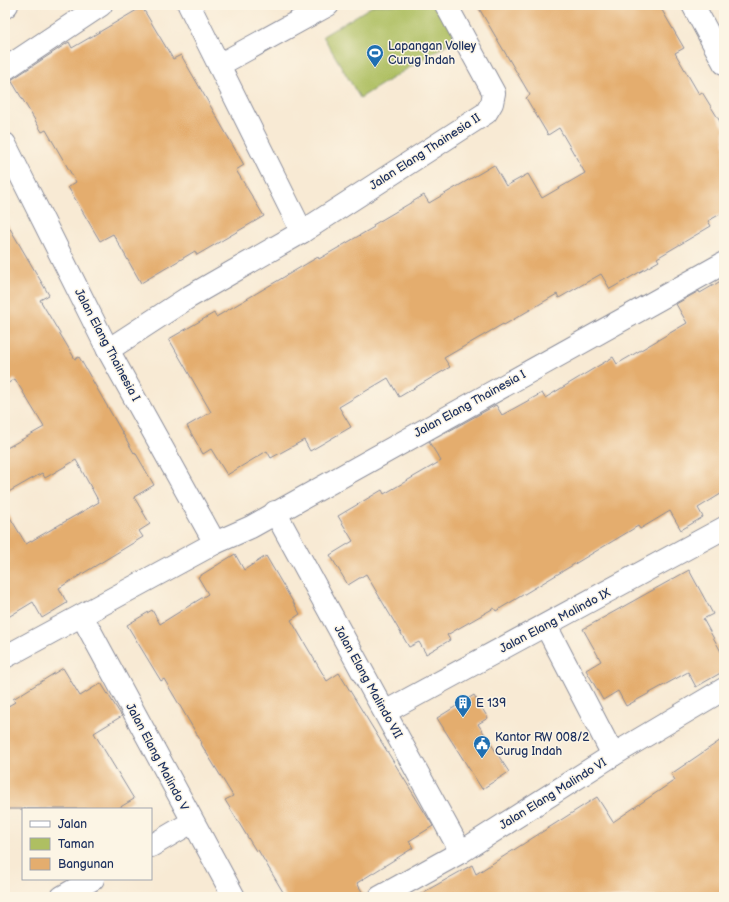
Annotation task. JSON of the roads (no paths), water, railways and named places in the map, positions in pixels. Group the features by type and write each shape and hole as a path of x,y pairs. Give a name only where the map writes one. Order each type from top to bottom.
{"street":[{"path":"5,69 101,5"},
{"path":"189,5 302,232"},
{"path":"219,66 328,5"},
{"name":"Jalan Elang Thainesia II","path":"108,350 189,297 302,232 486,113 492,103 494,93 446,5"},
{"path":"693,5 724,63"},
{"name":"Jalan Elang Thainesia I","path":"5,144 108,350 215,543"},
{"name":"Jalan Elang Thainesia I","path":"5,657 215,543 251,526 724,262"},
{"name":"Jalan Elang Malindo VII","path":"275,512 461,852"},
{"name":"Jalan Elang Malindo IX","path":"385,712 722,534"},
{"name":"Jalan Elang Malindo V","path":"82,616 192,822 234,897"},
{"path":"546,626 614,755"},
{"name":"Jalan Elang Malindo VI","path":"380,897 461,852 614,755 724,689"},
{"path":"152,845 192,822"},
{"path":"62,897 91,880"}],"place":[{"name":"Lapangan Volley Curug Indah","path":"375,68"},
{"name":"E 139","path":"463,718"},
{"name":"Kantor RW 008/2 Curug Indah","path":"482,759"}]}
